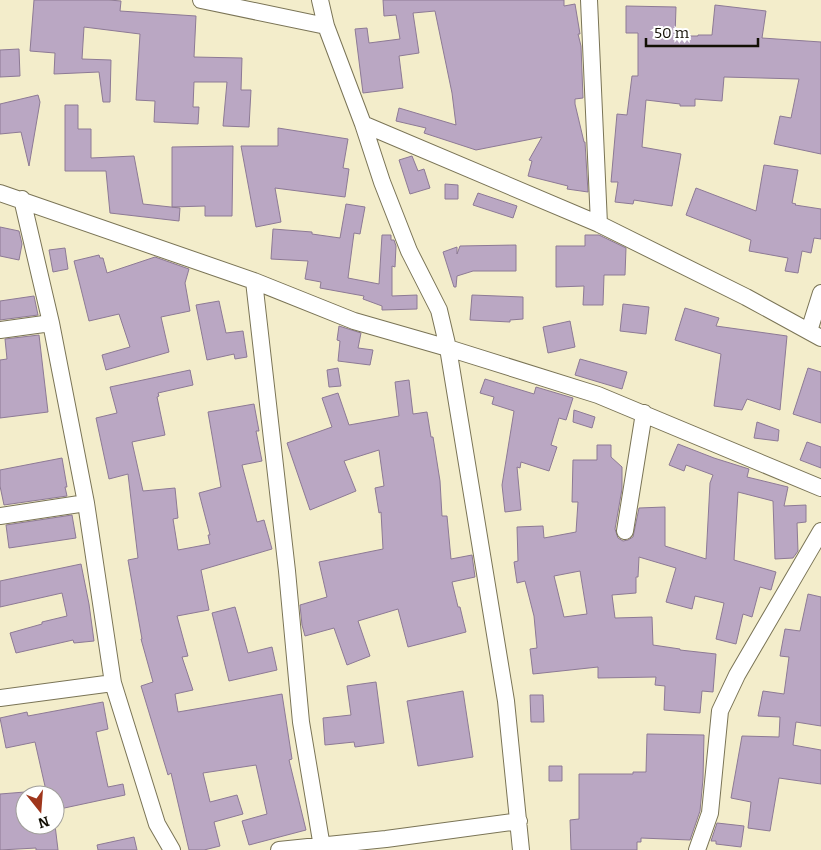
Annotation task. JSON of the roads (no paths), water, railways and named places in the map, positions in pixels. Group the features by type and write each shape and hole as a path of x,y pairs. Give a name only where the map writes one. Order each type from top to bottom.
{"street":[{"path":"201,0 326,26"},
{"path":"320,0 326,26 363,124 382,182 409,251 439,310 448,348 506,701 521,850"},
{"path":"590,0 600,224"},
{"path":"363,124 600,224 746,297 815,334 821,293"},
{"path":"0,193 22,199 254,281 354,321 598,395 821,488"},
{"path":"22,199 51,323 86,503 113,683 157,824 172,850"},
{"path":"254,281 287,572 300,722 322,847"},
{"path":"0,330 51,323"},
{"path":"625,531 644,413"},
{"path":"0,516 86,503"},
{"path":"697,850 710,813 720,711 737,675 821,531"},
{"path":"0,698 113,683"},
{"path":"279,850 322,847 519,821"}]}
